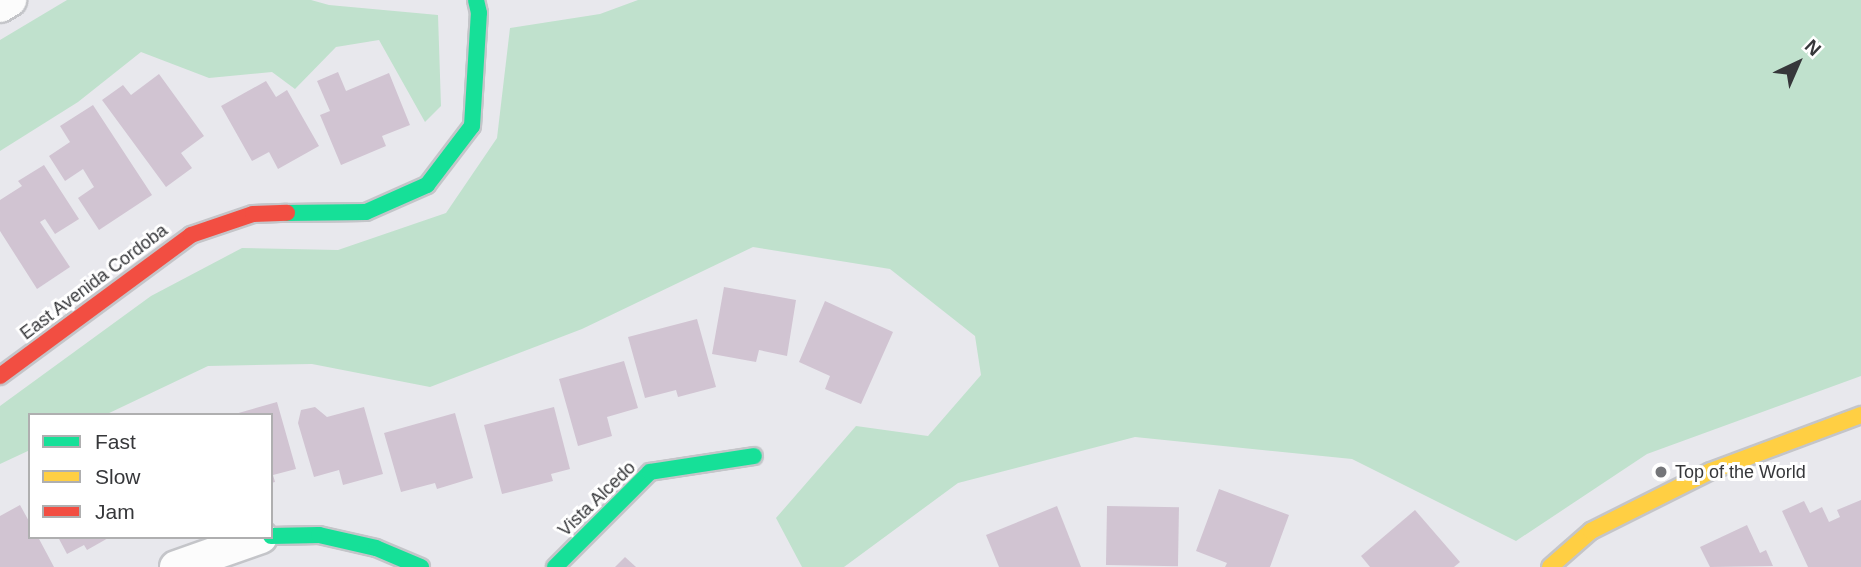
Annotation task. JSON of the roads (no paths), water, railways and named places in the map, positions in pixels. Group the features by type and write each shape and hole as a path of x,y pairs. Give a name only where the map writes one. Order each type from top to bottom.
{"street":[{"path":"0,6 10,0"},
{"name":"East Avenida Cordoba","path":"0,376 191,235 253,215 366,212 427,185 472,125 479,13 476,0"},
{"path":"1550,567 1591,531 1711,471 1861,415"},
{"name":"Vista Alcedo","path":"555,567 650,472 754,456"},
{"path":"273,536 319,535 376,548 421,567"},
{"path":"176,567 192,559 255,539"}],"place":[{"name":"Top of the World","path":"1661,472"}]}
